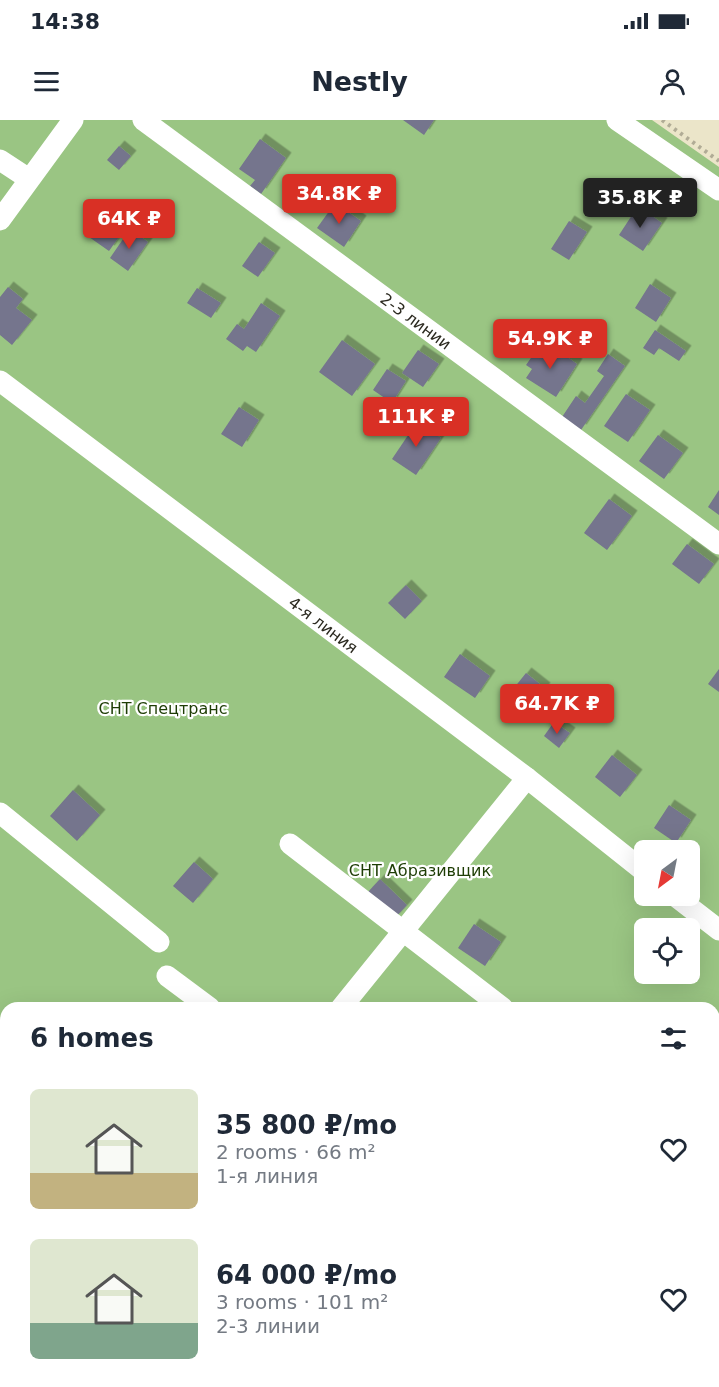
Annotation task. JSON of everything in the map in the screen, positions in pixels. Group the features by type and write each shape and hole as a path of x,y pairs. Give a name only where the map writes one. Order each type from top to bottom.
{"street":[{"path":"0,220 73,120"},
{"name":"2-3 линии","path":"143,120 719,544"},
{"path":"617,120 719,190"},
{"path":"0,160 29,179"},
{"name":"4-я линия","path":"0,381 527,778 634,863"},
{"path":"346,1002 527,778"},
{"path":"0,813 159,942"},
{"path":"290,844 495,1002"},
{"path":"688,906 719,930"},
{"path":"167,976 202,1002"}],"path":[{"path":"662,120 719,161"}],"green space":[{"path":"0,120 652,120 719,167 719,1002 0,1002"}],"building":[{"path":"403,120 434,120 424,135"},
{"path":"260,139 286,158 261,194 250,186 255,180 239,169"},
{"path":"119,146 131,156 119,170 107,160"},
{"path":"335,203 361,221 344,247 317,228"},
{"path":"638,206 662,223 643,251 619,235"},
{"path":"101,220 121,234 109,251 89,237"},
{"path":"569,221 587,232 569,260 551,249"},
{"path":"130,229 148,242 128,271 110,258"},
{"path":"259,242 275,253 258,277 242,266"},
{"path":"650,284 671,298 656,322 635,308"},
{"path":"8,287 23,299 16,308 32,320 12,345 0,335 0,297"},
{"path":"197,288 221,303 211,318 187,303"},
{"path":"261,303 280,316 256,352 247,346 243,351 226,339 237,324 244,329"},
{"path":"655,330 686,351 679,361 659,348 654,355 643,348"},
{"path":"342,340 375,364 352,396 319,372"},
{"path":"549,344 577,364 556,397 526,378 532,369 526,365 538,348 544,352"},
{"path":"418,350 439,364 423,387 402,373"},
{"path":"608,354 625,366 581,430 562,417 576,396 585,403 604,376 597,371"},
{"path":"387,369 406,381 392,403 373,390"},
{"path":"626,394 650,410 628,442 604,426"},
{"path":"239,407 259,420 242,447 221,434"},
{"path":"417,422 441,438 416,475 392,459"},
{"path":"658,435 683,453 664,479 639,461"},
{"path":"719,490 719,515 708,507"},
{"path":"609,499 632,516 607,550 584,533"},
{"path":"687,544 714,564 699,584 672,564"},
{"path":"406,585 422,601 405,619 388,603"},
{"path":"460,654 490,676 475,698 444,677"},
{"path":"719,669 719,692 708,684"},
{"path":"526,673 545,688 521,718 502,703"},
{"path":"554,722 570,733 559,748 544,736"},
{"path":"612,755 637,775 620,797 595,777"},
{"path":"73,790 100,815 77,841 50,816"},
{"path":"669,805 691,820 678,840 672,840 654,828"},
{"path":"194,862 213,879 193,903 173,886"},
{"path":"380,879 407,905 394,919 367,893"},
{"path":"474,924 501,942 485,966 458,948"}],"park label":[{"name":"СНТ Спецтранс","path":"163,708"},
{"name":"СНТ Абразивщик","path":"420,870"}]}
